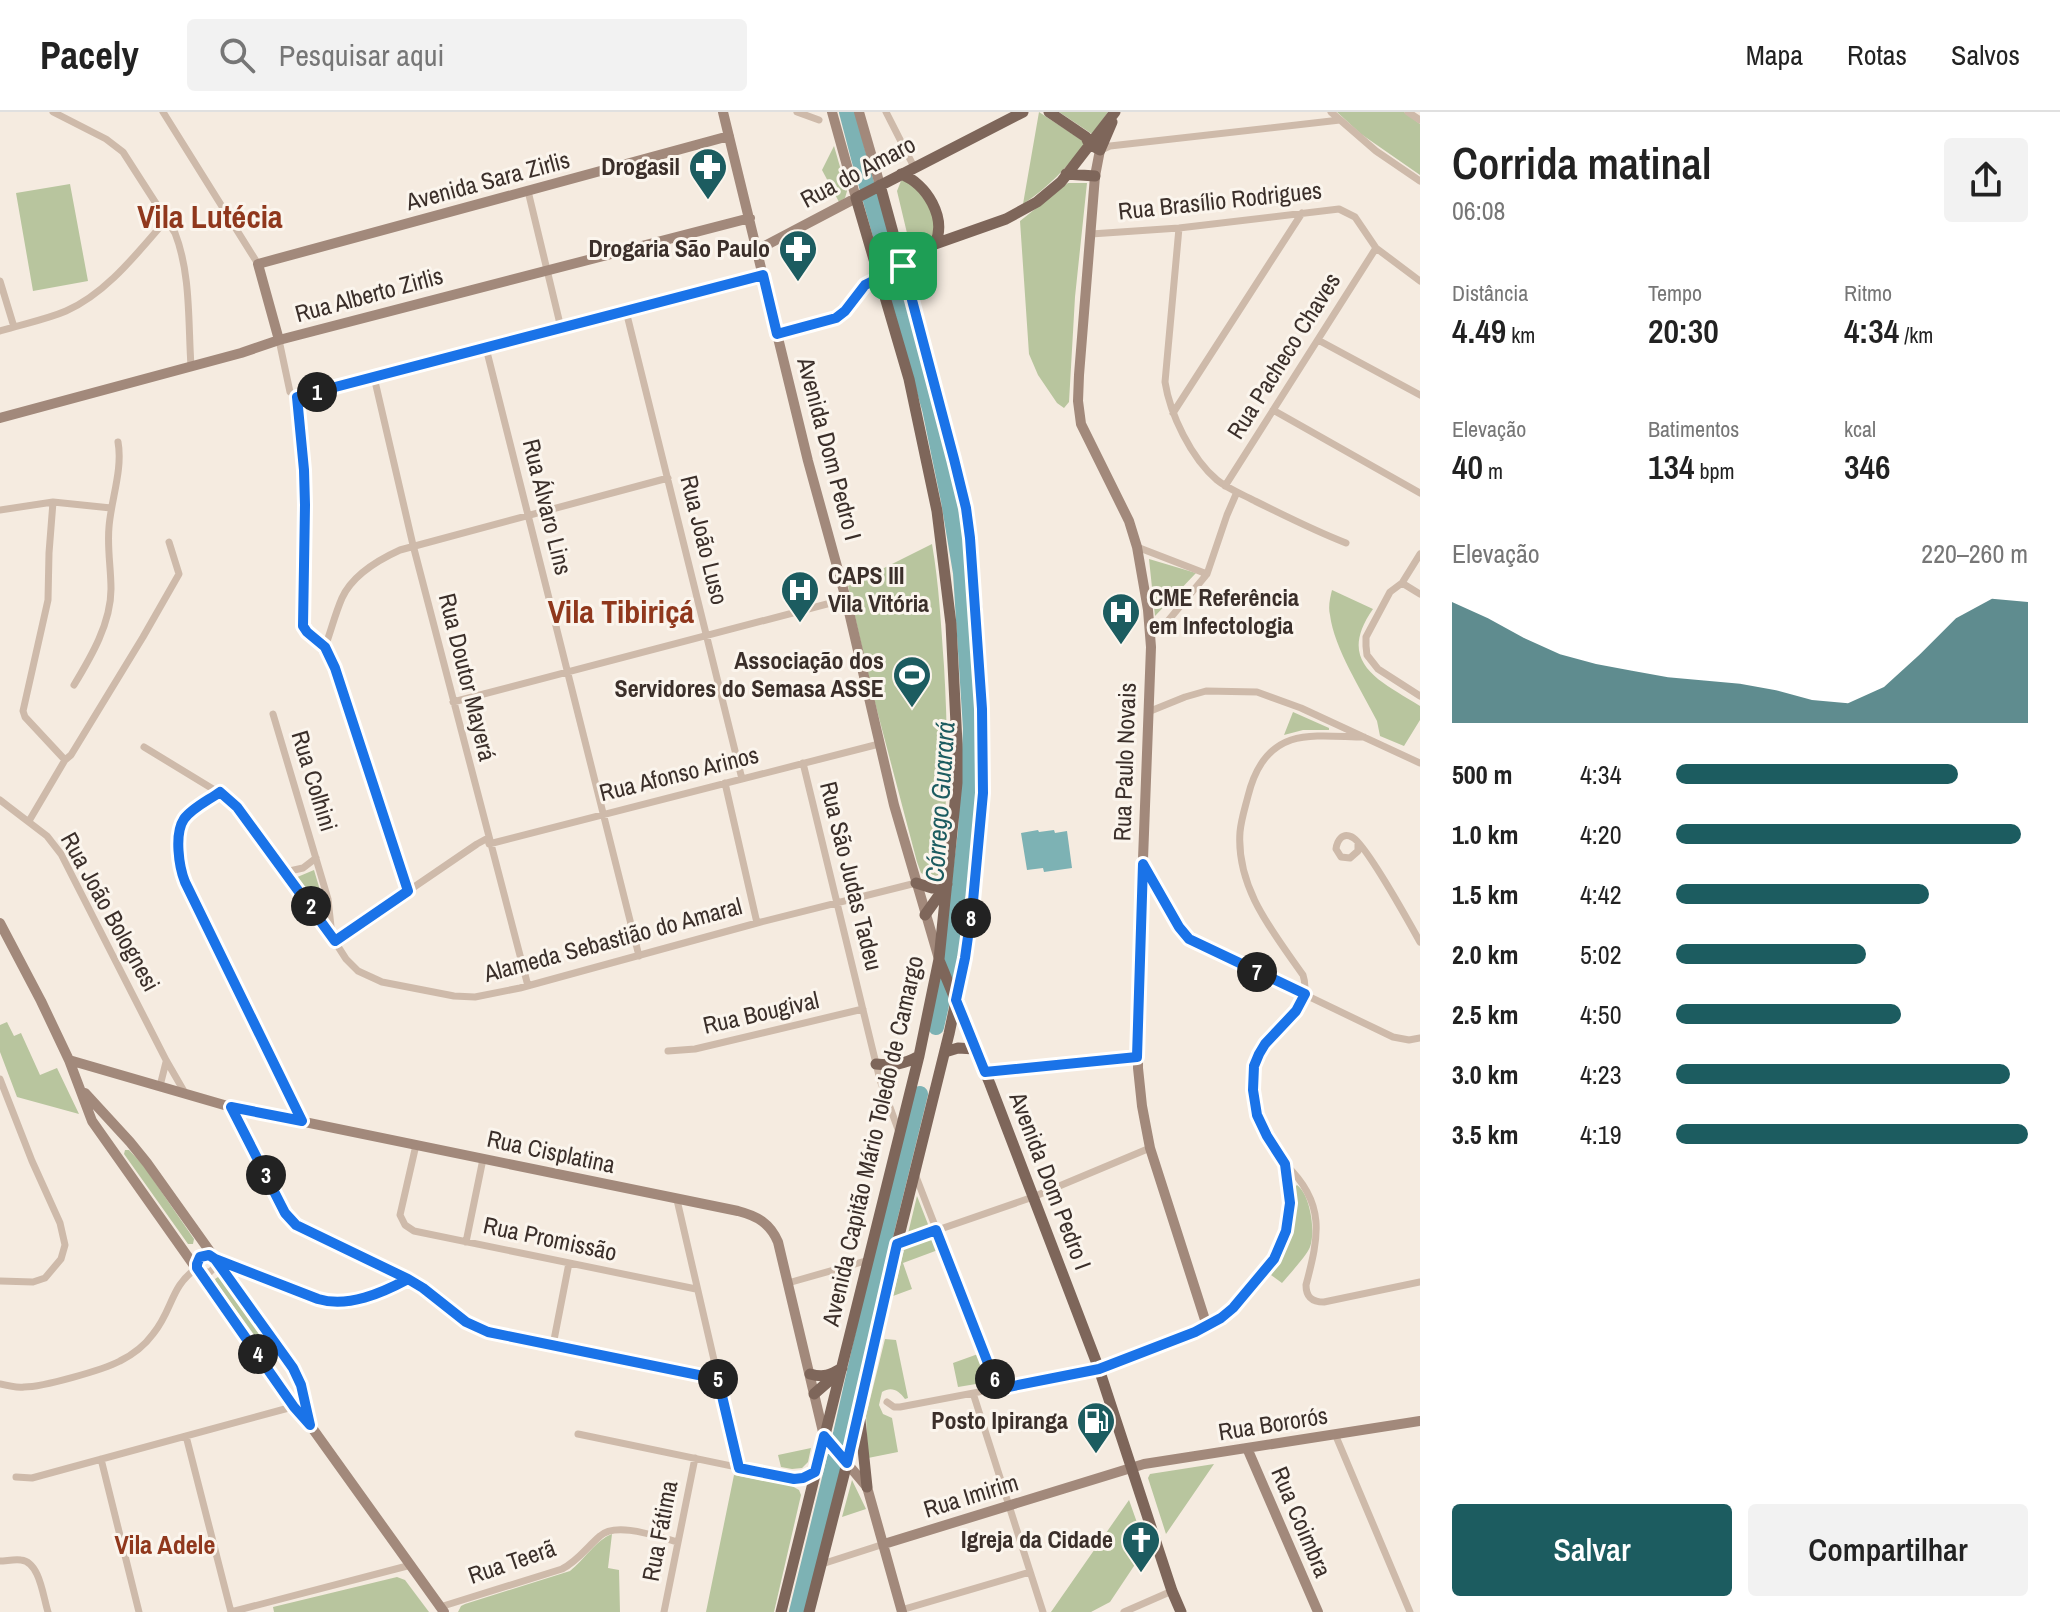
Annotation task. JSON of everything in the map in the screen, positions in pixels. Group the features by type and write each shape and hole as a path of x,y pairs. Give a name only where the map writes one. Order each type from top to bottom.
{"main road":[{"name":"Rua do Amaro","path":"868,192 1023,112"},
{"path":"1049,112 1086,137 1094,147"},
{"path":"890,272 935,244 1006,219 1044,197 1094,147 1116,112"},
{"path":"901,174 925,190 939,221 935,244"},
{"path":"1066,174 1095,176"},
{"name":"Avenida Capitão Mário Toledo de Camargo","path":"809,1612 965,958 983,793 977,609 963,494 890,272 868,192"},
{"name":"Avenida Capitão Mário Toledo de Camargo","path":"781,1612 815,1472 828,1439 841,1370 901,1136 941,963 957,783 947,582 931,481 890,272 868,192"},
{"path":"916,883 932,888 947,884"},
{"path":"925,915 947,884"},
{"name":"Avenida Dom Pedro I","path":"941,963 1099,1369 1181,1612"},
{"path":"945,1052 958,1048 975,1049"},
{"path":"876,1064 908,1063 919,1056"},
{"path":"810,1374 827,1376 841,1370"},
{"path":"814,1394 841,1370"},
{"path":"859,1408 867,1487"}],"street":[{"path":"53,112 106,139 123,152 175,233 185,271 191,366"},
{"path":"163,112 258,264 290,392 297,397 305,505 303,626 325,647 335,668 408,891"},
{"name":"Avenida Dom Pedro I","path":"723,112 808,461 846,599 879,744 941,963"},
{"path":"797,112 819,120"},
{"name":"Avenida Capitão Mário Toledo de Camargo","path":"832,112 868,192"},
{"name":"Avenida Capitão Mário Toledo de Camargo","path":"859,112 868,192"},
{"path":"886,112 914,167"},
{"path":"1331,112 1376,151 1420,181"},
{"path":"1408,112 1420,120"},
{"path":"1094,147 1340,120"},
{"name":"Avenida Sara Zirlis","path":"258,264 729,136"},
{"name":"Rua Paulo Novais","path":"1094,147 1095,176 1079,375 1079,412 1084,433 1129,521 1137,547 1151,635 1137,1057 1150,1148 1207,1326"},
{"path":"528,191 561,328"},
{"name":"Rua do Amaro","path":"757,250 868,192"},
{"name":"Rua Brasílio Rodrigues","path":"1091,234 1179,228 1339,209 1355,217 1376,248 1420,281"},
{"path":"1173,413 1302,213"},
{"name":"Rua Alberto Zirlis","path":"0,418 279,340 750,218"},
{"path":"0,331 63,313 89,299 129,262 167,219"},
{"path":"1179,228 1165,382 1173,413 1200,462 1214,478 1293,520 1346,543"},
{"name":"Rua Pacheco Chaves","path":"1225,486 1376,248"},
{"path":"777,334 836,318 862,288 890,272"},
{"path":"297,397 763,275"},
{"path":"0,281 14,327"},
{"name":"Rua João Luso","path":"626,311 742,779"},
{"path":"1318,340 1420,395"},
{"name":"Rua Álvaro Lins","path":"486,348 639,956"},
{"name":"Rua Doutor Mayerá","path":"374,377 413,545 528,986"},
{"path":"1273,410 1420,493"},
{"path":"74,685 91,657 110,604 108,554 119,458 118,442"},
{"path":"325,647 340,602 349,587 377,562 400,550 668,478"},
{"path":"1151,635 1167,622 1207,574 1237,492"},
{"path":"0,510 53,502 111,508"},
{"path":"53,502 46,609 23,711 65,760"},
{"path":"29,821 179,574 169,542"},
{"path":"1137,547 1207,574"},
{"path":"1420,554 1402,583 1390,592 1366,637 1367,655 1378,669 1420,696"},
{"path":"1402,583 1420,594"},
{"path":"453,702 846,599"},
{"path":"1148,712 1206,691 1257,692 1301,708 1420,763"},
{"name":"Rua Colhini","path":"273,714 328,899 334,939"},
{"path":"1364,737 1292,740 1279,746 1259,766 1252,779 1241,822 1242,862 1253,900 1303,975 1306,985 1296,1011 1259,1054 1254,1066 1253,1090 1257,1115 1267,1136 1285,1164 1303,1182 1314,1209 1315,1240 1306,1285 1311,1300 1324,1302 1420,1282"},
{"name":"Rua Afonso Arinos","path":"334,939 477,844 879,744"},
{"name":"Alameda Sebastião do Amaral","path":"144,747 220,792 237,807 351,965 382,982 463,997 484,996 528,986 916,883"},
{"name":"Rua São Judas Tadeu","path":"803,763 880,1080 901,1136"},
{"path":"725,783 757,923"},
{"path":"220,792 182,824 178,853 181,871 302,1121"},
{"name":"Rua João Bolognesi","path":"0,800 47,836 61,854 185,1093"},
{"path":"1358,844 1356,854 1347,859 1337,852 1338,840 1343,836 1355,838 1376,867 1420,942"},
{"name":"Rua Colhini","path":"285,872 303,868 316,858"},
{"path":"1143,864 1189,939 1393,1037 1409,1040 1420,1038"},
{"path":"0,923 69,1060 92,1121 300,1405 310,1425 442,1609"},
{"name":"Rua Bougival","path":"668,1051 695,1049 863,1009"},
{"path":"985,1072 1137,1057"},
{"name":"Rua Cisplatina","path":"69,1060 231,1107 738,1211 760,1219 776,1237 828,1439 867,1487 902,1611"},
{"path":"160,1086 166,1060"},
{"path":"0,1079 60,1223 65,1245 61,1259 45,1278 33,1282 0,1281"},
{"path":"78,1084 147,1163 293,1368 301,1385 300,1405"},
{"path":"231,1107 292,1223 408,1279 473,1326 498,1335 718,1379"},
{"name":"Rua Promissão","path":"416,1145 401,1210 405,1225 414,1231 696,1289"},
{"path":"897,1244 1033,1197 1150,1148"},
{"path":"466,1242 483,1159"},
{"path":"887,1402 900,1407 1099,1369 1207,1326 1233,1308 1279,1250 1290,1218 1285,1164"},
{"path":"914,1173 998,1389"},
{"path":"677,1200 739,1468"},
{"path":"0,1384 37,1386 111,1366 125,1359 153,1335 180,1283 197,1268 200,1257 209,1255 332,1302 381,1293 408,1279"},
{"path":"197,1268 210,1272 215,1267 215,1259"},
{"path":"788,1283 869,1260"},
{"path":"553,1345 569,1263"},
{"path":"973,1393 1043,1612"},
{"path":"16,1477 32,1478 300,1405"},
{"name":"Rua Bororós","path":"1133,1468 1420,1421"},
{"path":"578,1434 794,1479 815,1472"},
{"path":"1335,1434 1410,1612"},
{"path":"186,1436 231,1612 411,1565"},
{"name":"Rua Coimbra","path":"1247,1448 1318,1612"},
{"name":"Rua Fátima","path":"664,1612 695,1458"},
{"path":"101,1459 139,1612"},
{"name":"Rua Imirim","path":"822,1564 1133,1468"},
{"path":"794,1479 810,1495"},
{"name":"Rua Teerã","path":"442,1609 562,1569 608,1530 620,1529 678,1542"},
{"path":"0,1561 24,1560 31,1565 48,1612"},
{"path":"902,1611 1030,1572"},
{"path":"1124,1612 1172,1591"}],"green space":[{"path":"1039,112 1086,143 1057,176 1023,204"},
{"path":"1059,112 1108,112 1092,134"},
{"path":"1337,112 1404,112 1420,124 1420,175 1361,134"},
{"path":"834,146 847,191 845,198 839,202 822,170"},
{"path":"901,181 913,182 937,217 934,237 911,250 897,191"},
{"path":"1068,183 1087,183 1075,297 1069,402 1064,408 1057,403 1038,375 1029,354 1020,221"},
{"path":"70,184 88,281 33,291 16,193"},
{"name":"Associação dos Servidores do Semasa ASSE","path":"932,544 944,666 947,767 940,868 938,875 932,878 921,873 917,862 848,586"},
{"path":"1149,559 1196,573 1155,616"},
{"path":"1332,590 1373,609 1362,628 1359,643 1361,657 1378,679 1420,706 1420,720 1404,746 1380,736 1377,721 1343,655 1333,628 1329,612"},
{"path":"1293,712 1329,730 1303,730 1284,735"},
{"path":"314,870 325,907 323,911 295,878"},
{"path":"7,1022 14,1036 21,1033 40,1075 57,1068 79,1114 17,1097 0,1052 0,1025"},
{"path":"125,1150 129,1150 143,1165 194,1239 193,1244 188,1244 124,1154"},
{"path":"1297,1185 1308,1204 1312,1240 1305,1255 1282,1283 1271,1275 1291,1234 1293,1189"},
{"path":"917,1196 938,1250 903,1263 912,1289 893,1296"},
{"path":"218,1277 275,1353 274,1358 270,1357 216,1282"},
{"path":"885,1339 896,1340 908,1398 892,1389 882,1392 879,1405 883,1414 892,1418 898,1452 868,1458 866,1416"},
{"path":"978,1354 988,1382 958,1387 953,1363"},
{"path":"811,1448 808,1462 802,1468 781,1467 778,1455"},
{"path":"1214,1464 1166,1534 1148,1478 1150,1474"},
{"path":"734,1475 792,1486 801,1495 774,1612 706,1612"},
{"path":"852,1480 866,1509 842,1517"},
{"path":"1129,1500 1146,1548 1110,1602 1091,1612 1051,1612"},
{"path":"612,1534 608,1568 619,1570 620,1612 458,1612 465,1604 570,1571"},
{"path":"397,1577 405,1580 429,1612 274,1612 273,1607"}],"water":[{"path":"1054,830 1055,833 1067,831 1072,868 1044,872 1043,868 1027,870 1021,833"}],"waterway":[{"name":"Córrego Guarará","path":"847,112 930,409 961,573 971,729 966,831 948,974 936,1027"},
{"name":"Córrego Guarará","path":"797,1612 920,1094"}],"place":[{"name":"Drogasil","path":"708,201"},
{"name":"Drogaria São Paulo","path":"798,283"},
{"name":"CAPS III Vila Vitória","path":"800,624"},
{"name":"CME Referência em Infectologia","path":"1121,646"},
{"name":"Associação dos Servidores do Semasa ASSE","path":"912,709"},
{"name":"Posto Ipiranga","path":"1096,1455"},
{"name":"Igreja da Cidade","path":"1141,1574"}],"district":[{"name":"Vila Lutécia","path":"210,217"},
{"name":"Vila Tibiriçá","path":"621,612"},
{"name":"Vila Adele","path":"165,1545"}],"route":[{"path":"903,266 865,285 839,317 777,334 763,275 297,397 305,505 303,626 325,647 335,668 408,891 335,941 237,807 220,792 184,819 178,853 185,882 302,1121 231,1107 287,1218 408,1279 381,1293 340,1302 332,1302 324,1301 318,1299 215,1259 293,1368 301,1385 310,1425 294,1407 197,1268 200,1257 209,1255 324,1301 340,1302 373,1295 381,1293 388,1290 408,1279 466,1322 488,1332 718,1379 739,1468 794,1479 815,1472 824,1436 847,1463 897,1244 936,1230 998,1389 1099,1369 1195,1332 1233,1308 1279,1250 1290,1218 1289,1191 1285,1164 1257,1115 1254,1066 1265,1044 1296,1011 1305,994 1189,939 1143,864 1137,1057 985,1072 956,1000 973,901 983,793 977,609 963,494 903,266"}]}
